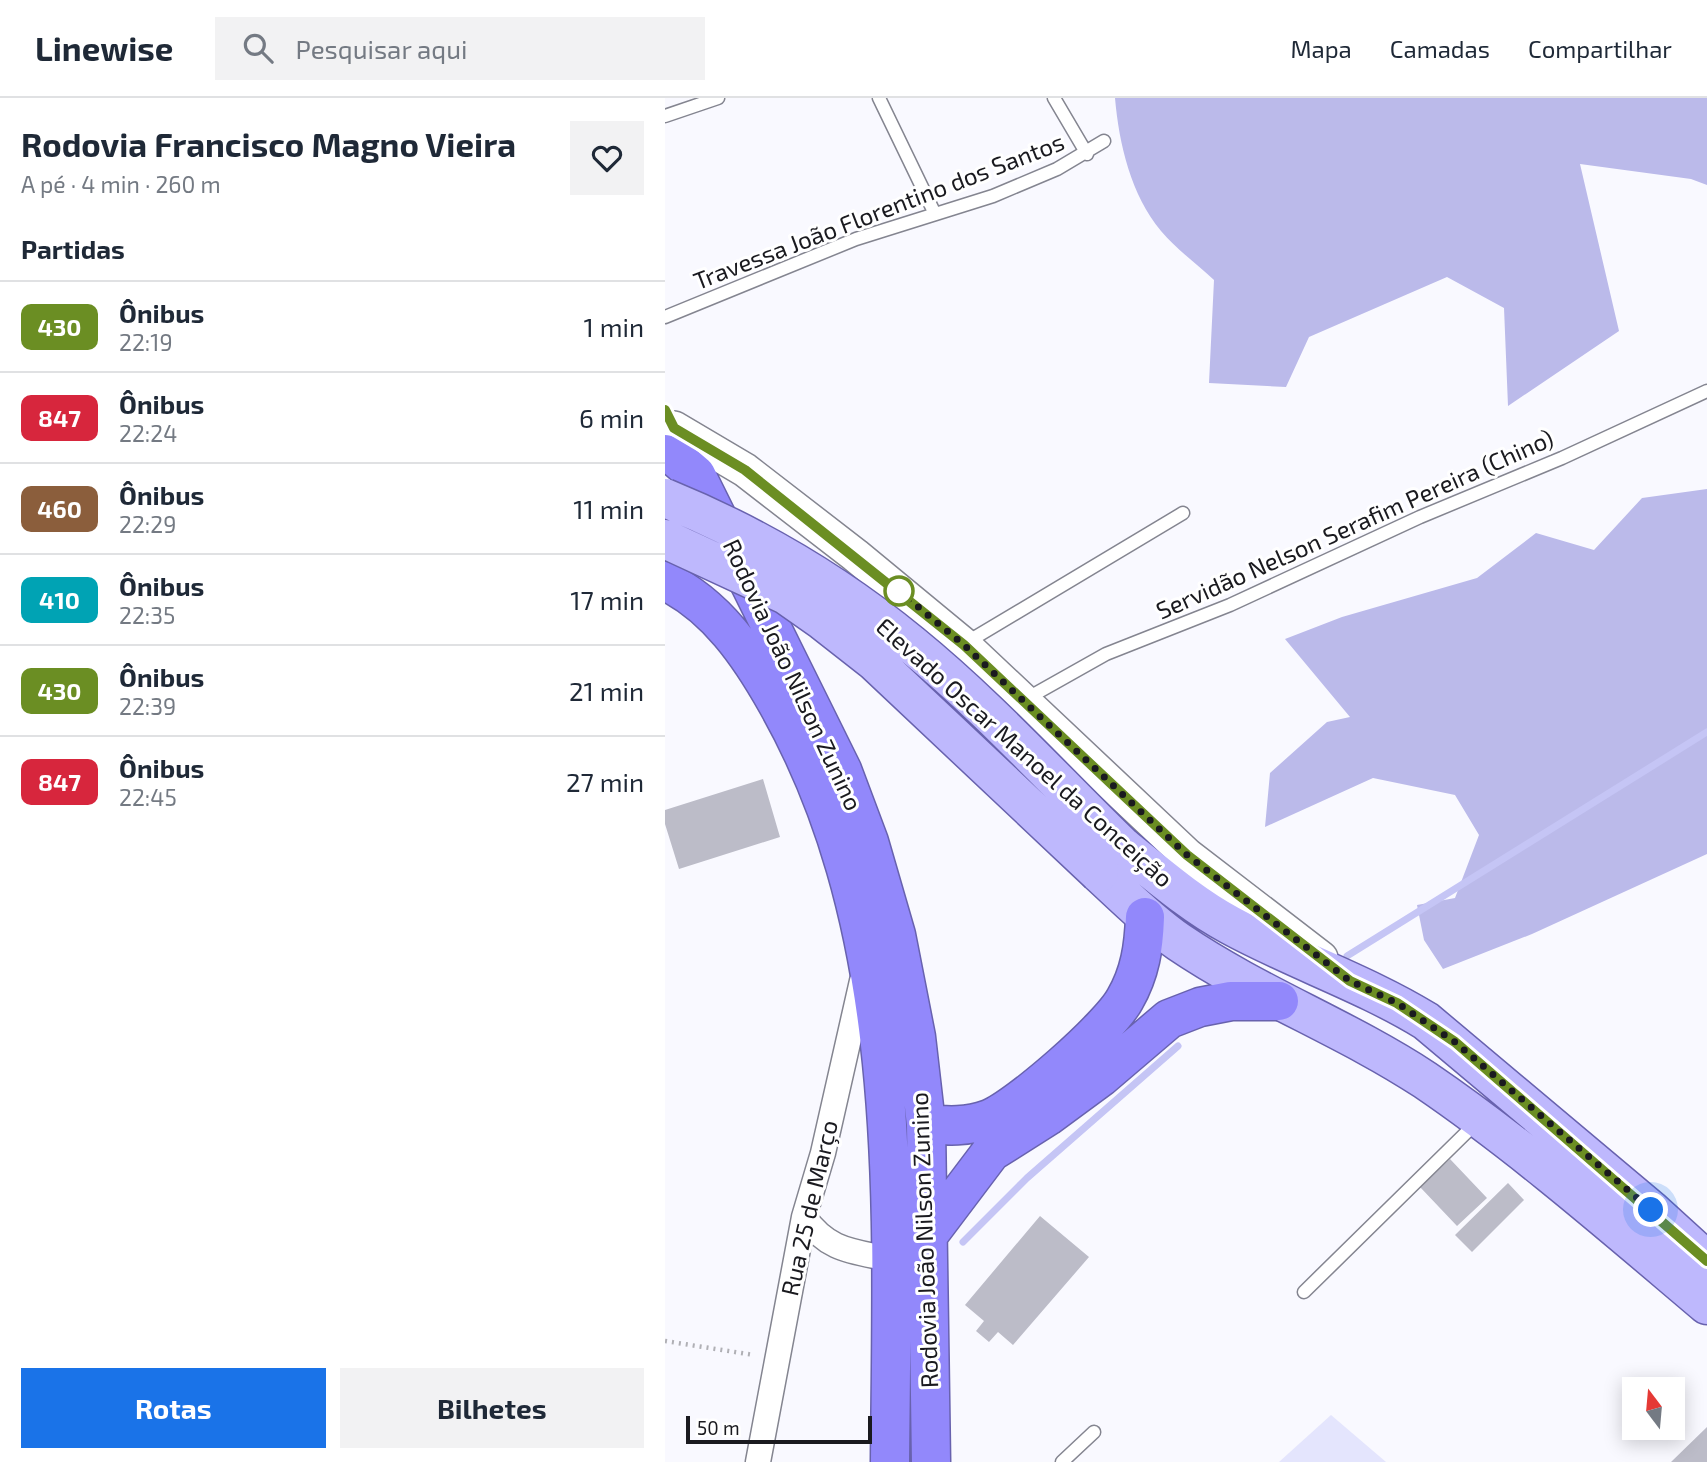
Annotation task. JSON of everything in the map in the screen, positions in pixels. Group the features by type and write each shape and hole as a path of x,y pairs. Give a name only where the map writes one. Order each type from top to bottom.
{"highway":[{"name":"Rodovia João Nilson Zunino","path":"668,431 675,457 696,475 828,738 869,842 896,935 916,1037 926,1124 931,1462"},
{"name":"Rodovia João Nilson Zunino","path":"665,581 682,589 712,613 731,633 765,681 800,742 836,838 868,955 885,1099 889,1164 890,1462"},
{"path":"926,1124 960,1127 992,1118 1046,1078 1095,1033 1124,1003 1137,976 1144,950 1145,917"},
{"path":"926,1238 991,1152 1048,1116 1101,1077 1169,1019 1200,1007 1231,1000 1279,1001"}],"main road":[{"path":"668,431 745,470 964,645 1187,855 1350,981"},
{"name":"Elevado Oscar Manoel da Conceição","path":"665,498 697,511 815,574 911,644 1111,859 1145,917 1180,943 1279,1001 1367,1044 1426,1081 1479,1120 1707,1305"},
{"name":"Elevado Oscar Manoel da Conceição","path":"665,539 786,595 823,621 1111,859 1183,895 1229,925 1397,1003 1455,1042 1707,1261"},
{"path":"1619,1232 1632,1228 1651,1210"}],"street":[{"name":"Rua 25 de Março","path":"758,1462 775,1359 795,1277 804,1217 823,1153 868,955"},
{"path":"804,1217 824,1240 837,1248 889,1259"},
{"path":"795,1277 814,1260 837,1248"}],"lane":[{"path":"665,116 718,98"},
{"path":"879,98 935,214"},
{"path":"1054,98 1087,154"},
{"name":"Travessa João Florentino dos Santos","path":"665,317 856,239 993,196 1087,154 1104,141"},
{"name":"Servidão Nelson Serafim Pereira (Chino)","path":"1022,701 1106,654 1230,605 1420,517 1562,458 1707,391"},
{"path":"964,645 1183,513"},
{"path":"1304,1292 1479,1120"},
{"path":"1062,1462 1094,1432"}],"path":[{"path":"665,1341 775,1359"}],"shaded area":[{"path":"1115,98 1707,98 1707,185 1691,179 1580,164 1619,331 1508,406 1504,308 1447,277 1309,337 1286,387 1209,383 1214,280 1167,238 1142,202 1123,151"},
{"path":"1707,489 1707,854 1532,934 1443,969 1424,940 1417,905 1455,898 1479,835 1455,795 1373,778 1265,827 1270,773 1327,722 1350,717 1285,639 1342,617 1477,578 1536,533 1594,550 1642,498"},
{"path":"1331,1415 1386,1462 1279,1462"}],"building":[{"path":"763,779 780,837 679,869 665,824 665,810"},
{"path":"1450,1159 1487,1198 1457,1226 1420,1187"},
{"path":"1508,1183 1524,1200 1472,1252 1455,1235"},
{"path":"1040,1216 1089,1257 1013,1345 998,1332 989,1342 976,1331 984,1321 965,1305"},
{"path":"1707,1427 1707,1462 1671,1462"}],"waterway":[{"path":"1347,956 1707,732"},
{"path":"963,1242 1027,1178 1178,1046"}],"bus line":[{"name":"430","path":"665,410 674,428 745,470 855,555 964,645 1187,855 1350,981 1397,1003 1455,1042 1707,1261"}],"route":[{"path":"899,591 964,645 1187,855 1350,981 1397,1003 1455,1042 1651,1210"}]}
